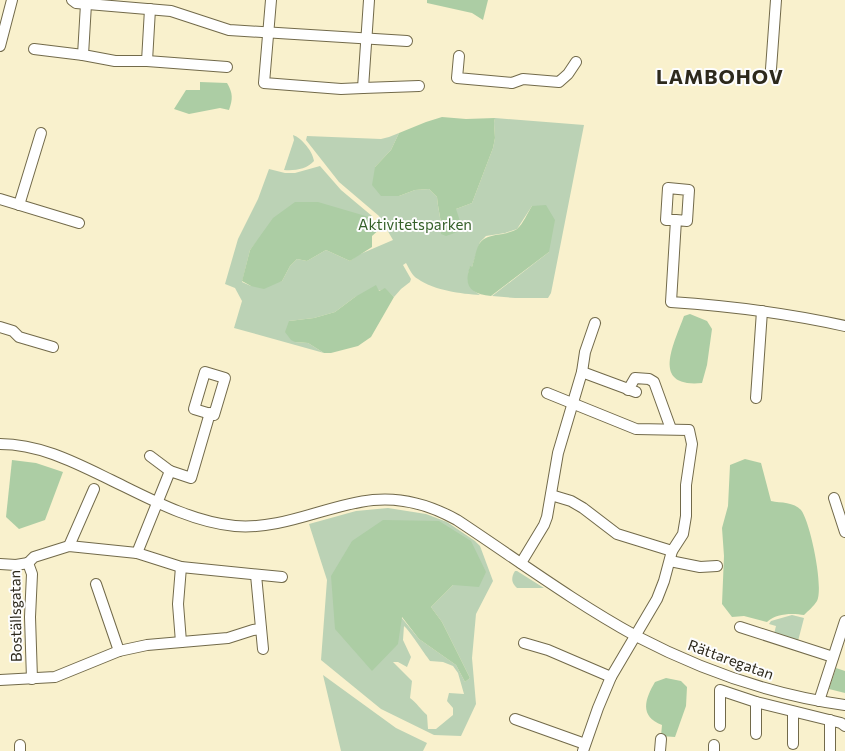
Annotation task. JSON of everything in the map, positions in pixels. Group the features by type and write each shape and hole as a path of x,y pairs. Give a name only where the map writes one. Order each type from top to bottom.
{"street":[{"path":"0,46 12,0"},
{"path":"271,0 264,83 341,89 419,86"},
{"path":"363,88 369,0"},
{"path":"771,69 776,0"},
{"path":"83,55 78,2 156,6 229,30 407,41"},
{"path":"147,61 156,6"},
{"path":"34,49 115,60 227,67"},
{"path":"459,56 457,78 512,82 522,79 559,82 568,74 576,62"},
{"path":"19,205 41,133"},
{"path":"0,199 79,223"},
{"path":"676,220 671,302 762,310 845,326"},
{"path":"756,398 762,310"},
{"path":"521,563 544,525 558,453 595,322"},
{"path":"0,327 13,331 19,336 54,347"},
{"path":"582,372 632,391 636,378 649,379 654,382 671,429"},
{"path":"514,719 584,747 611,677 657,599 671,556 686,525 686,485 692,444 689,430 636,429 546,393"},
{"path":"150,456 170,471 191,478 210,414"},
{"path":"0,444 14,444 62,457 159,502"},
{"path":"137,553 170,471"},
{"path":"69,546 94,489"},
{"path":"551,495 571,501 583,508 617,534 700,567 717,566"},
{"path":"834,498 845,531"},
{"name":"Rättaregatan","path":"159,502 205,521 236,526 269,525 373,500 403,501 422,505 441,511 457,520 521,563 636,635 702,666 735,679 819,701 845,705"},
{"name":"Boställsgatan","path":"262,629 228,638 147,645 119,651 55,677 32,679 30,618 32,574 28,563 34,557 69,546 137,553 181,567 282,577"},
{"path":"0,564 16,565 28,563"},
{"path":"181,567 178,604 181,642"},
{"path":"256,575 264,649"},
{"path":"96,584 119,651"},
{"path":"819,701 845,621"},
{"path":"740,628 833,657"},
{"path":"524,643 563,656 611,677"},
{"path":"0,680 32,679"},
{"path":"720,726 720,690 756,702 841,723 845,726"},
{"path":"756,702 756,734"},
{"path":"793,712 794,744"},
{"path":"830,720 830,751"},
{"path":"660,751 661,739"}],"green space":[{"path":"427,0 488,0 483,20 472,13 427,3"},
{"path":"200,82 227,83 232,96 229,110 220,108 189,114 174,109 186,90 200,90"},
{"path":"442,117 466,119 495,118 493,148 472,203 456,209 463,230 446,236 441,234 437,197 429,189 415,190 399,196 381,196 372,185 375,167 391,150 399,133"},
{"name":"Aktivitetsparken","path":"495,118 584,125 551,293 548,298 492,296 549,252 532,206 517,229 486,236 480,242 468,276 473,290 480,295 439,289 424,283 416,278 406,263 403,265 411,279 410,282 394,297 385,289 355,297 335,312 314,318 289,321 295,342 308,343 324,353 234,328 242,301 235,288 225,284 238,239 258,199 269,169 285,173 295,173 320,166 341,190 372,216 262,235 250,250 242,282 251,286 282,281 290,266 297,259 307,261 326,250 350,261 358,255 393,240 379,216 339,182 306,140 307,136 381,139 399,133 391,150 375,167 399,196 415,190 429,189 437,197 441,234 456,209 472,203 493,148"},
{"path":"293,135 306,146 312,154 314,161 300,169 284,170 294,140"},
{"path":"295,202 318,202 369,217 381,228 372,236 372,247 350,261 326,250 307,261 297,259 290,266 282,281 264,289 251,286 242,281 250,250 273,218"},
{"path":"546,205 555,220 549,252 491,296 478,293 470,288 468,273 480,243 488,237 516,230 532,206"},
{"path":"376,285 379,291 385,288 394,297 371,337 358,346 324,353 308,343 291,340 285,332 289,321 314,318 335,312 355,297"},
{"path":"690,314 707,321 712,329 707,365 702,383 686,383 676,379 671,371 670,362 675,339 684,316"},
{"path":"745,459 761,463 771,501 787,503 798,507 805,516 815,554 819,594 816,603 804,615 780,615 767,622 744,616 732,617 722,604 724,556 722,528 728,506 730,465"},
{"path":"12,460 36,463 63,472 45,520 19,529 6,517"},
{"path":"388,508 426,514 447,522 480,546 493,581 476,614 472,658 476,704 461,736 434,735 381,709 321,660 327,580 309,524 356,511","holes":["471,541 453,585 431,607 442,622 470,678 465,682 456,665 419,639 401,617","404,626 430,661 443,662 453,666 458,673 464,694 449,693 447,701 453,708 453,715 436,729 428,729 427,715 410,698 412,681 393,662 398,662 407,667 411,657 403,640"]},
{"path":"383,520 439,521 471,541 486,572 479,587 453,585 431,607 442,622 470,678 465,682 456,665 419,639 402,617 398,644 372,671 335,629 331,576 352,541"},
{"path":"515,571 544,588 517,588 512,580"},
{"path":"792,615 804,618 798,641 774,634 776,626 769,624 771,621"},
{"path":"836,668 845,671 845,693 829,689"},
{"path":"323,675 396,728 427,743 423,751 341,751"},
{"path":"666,678 681,681 687,687 686,706 675,737 661,736 662,725 650,717 646,706 655,682"}],"district":[{"name":"LAMBOHOV","path":"720,76"}]}
